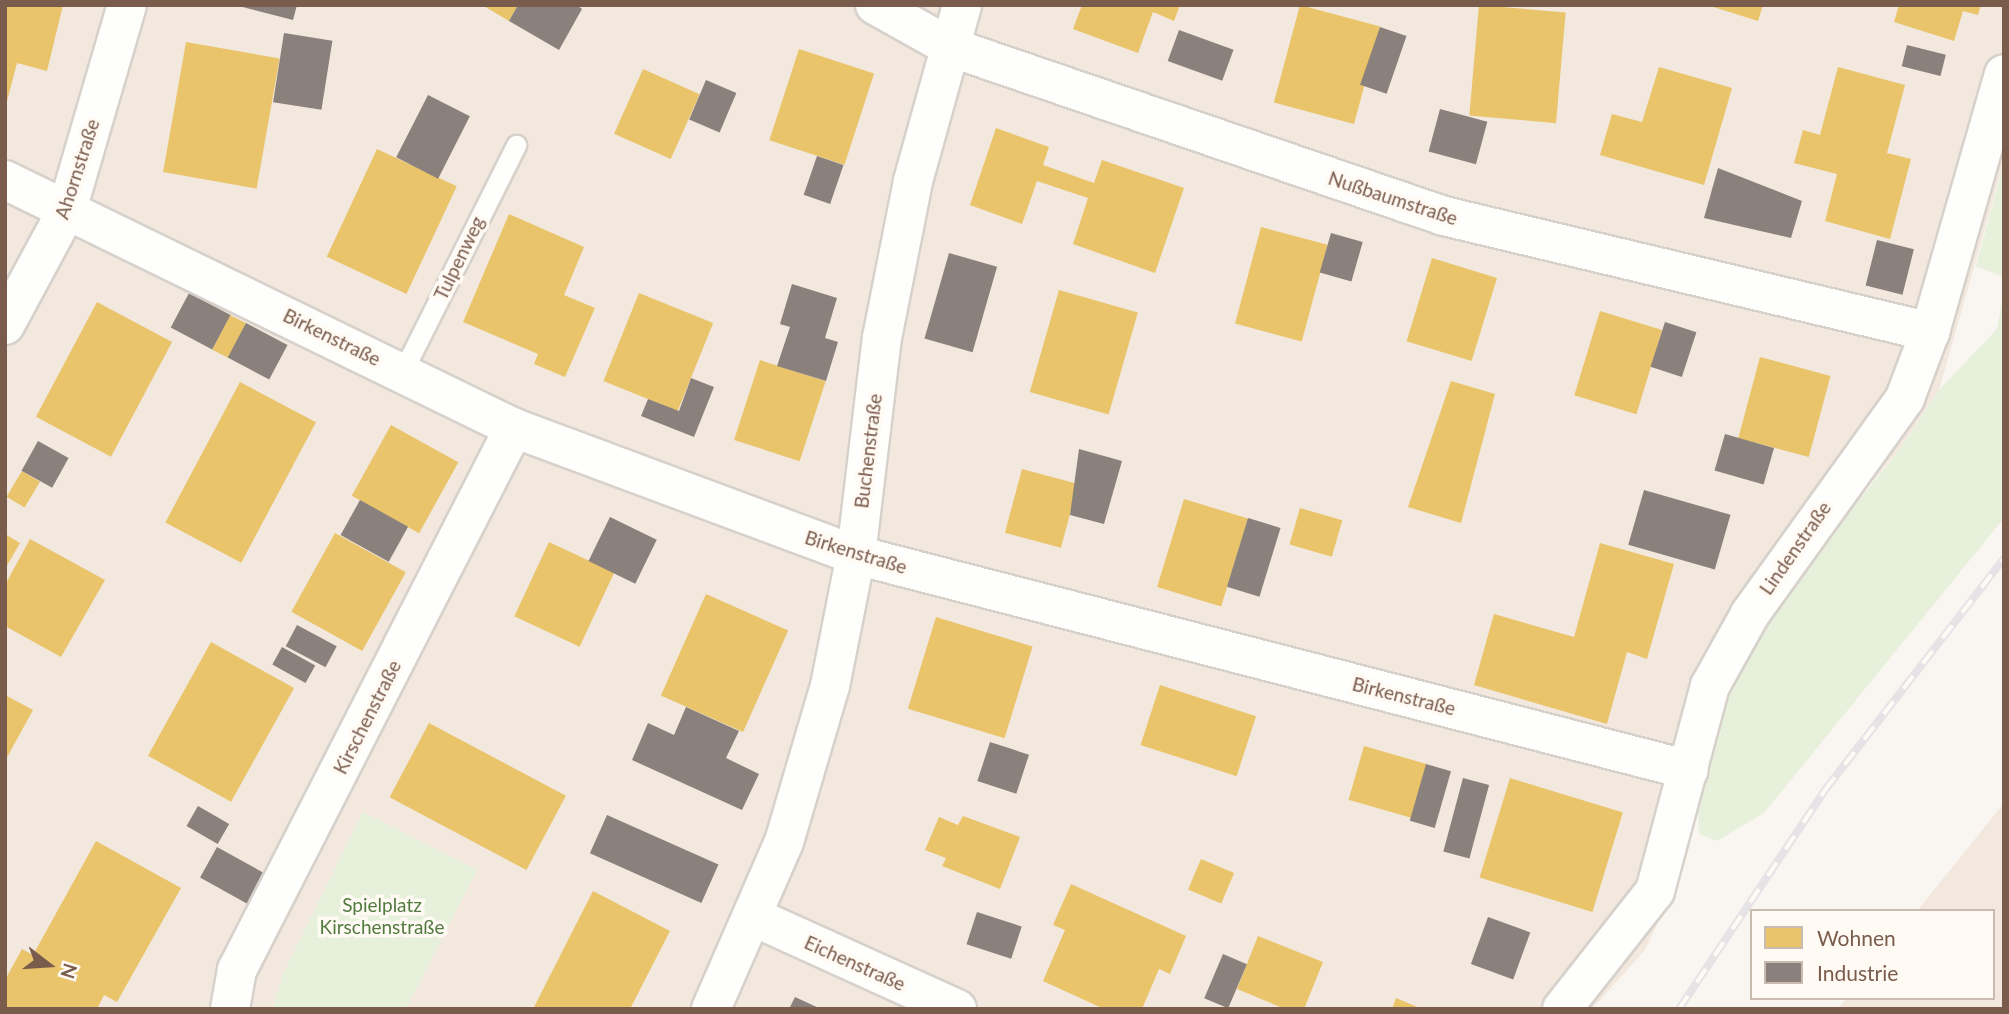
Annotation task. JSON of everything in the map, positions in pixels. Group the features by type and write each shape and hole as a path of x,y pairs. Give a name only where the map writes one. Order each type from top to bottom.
{"street":[{"name":"Ahornstraße","path":"5,325 67,210 127,5"},
{"name":"Nußbaumstraße","path":"875,5 950,47 1444,216 1930,332"},
{"name":"Buchenstraße","path":"711,1009 754,917 810,762 856,555 882,338 913,181 962,5"},
{"name":"Lindenstraße","path":"1562,1009 1655,891 1710,686 1785,558 1905,398 1930,332 2004,74"},
{"name":"Birkenstraße","path":"5,180 403,371 514,428 856,555 1689,770"},
{"name":"Kirschenstraße","path":"230,1009 237,970 514,428"},
{"name":"Eichenstraße","path":"754,917 957,1009"}],"lane":[{"name":"Tulpenweg","path":"403,371 516,145"}],"shaded area":[{"path":"5,5 2004,5 2004,162 1939,390 1901,448 1824,538 1729,693 1677,882 1645,950 1592,1009 5,1009"},
{"path":"2004,803 2004,1009 1838,1009 1845,1000 1995,1000 1995,909 1919,909"}],"green space":[{"path":"2004,162 2004,277 1976,266"},
{"path":"2004,290 2004,518 1764,813 1717,841 1699,834 1698,807 1729,693 1768,613 1901,448 1939,390 1997,329"},
{"name":"Spielplatz Kirschenstraße","path":"363,812 477,870 406,1009 273,1009 283,974"}],"building: Wohnen":[{"path":"5,5 63,5 47,71 17,63 6,105"},
{"path":"482,5 518,5 509,21"},
{"path":"1082,5 1180,5 1174,21 1153,12 1138,53 1073,29"},
{"path":"1300,5 1380,26 1354,124 1274,103"},
{"path":"1479,5 1566,13 1556,123 1469,116"},
{"path":"1707,5 1763,5 1758,21"},
{"path":"1899,5 1981,5 1978,15 1963,11 1954,41 1894,22"},
{"path":"186,42 280,58 257,188 163,172"},
{"path":"799,49 874,73 844,165 769,140"},
{"path":"1659,67 1732,88 1704,185 1600,155 1612,114 1642,122"},
{"path":"1838,67 1905,85 1887,153 1911,159 1890,239 1825,221 1837,174 1794,163 1803,130 1820,135"},
{"path":"643,69 700,94 671,159 614,134"},
{"path":"996,128 1049,147 1043,165 1094,183 1102,160 1184,188 1155,273 1073,244 1088,198 1037,181 1022,224 970,205"},
{"path":"377,149 457,186 406,294 327,257"},
{"path":"509,214 584,247 564,295 595,308 565,377 534,364 538,354 463,322"},
{"path":"1261,227 1328,245 1302,341 1235,324"},
{"path":"1432,258 1497,278 1472,361 1407,341"},
{"path":"1059,290 1138,313 1109,414 1030,392"},
{"path":"639,293 713,323 678,411 603,381"},
{"path":"97,302 172,342 111,457 36,417"},
{"path":"1600,311 1662,330 1636,414 1574,395"},
{"path":"230,315 246,323 228,358 212,350"},
{"path":"1760,357 1831,376 1809,457 1738,438"},
{"path":"760,360 826,381 800,461 734,440"},
{"path":"1451,381 1495,394 1461,523 1408,507"},
{"path":"240,382 316,422 241,563 165,522"},
{"path":"391,425 458,462 419,533 352,496"},
{"path":"1022,469 1078,484 1061,548 1005,533"},
{"path":"22,471 40,482 25,508 7,497"},
{"path":"1184,499 1248,519 1221,607 1157,587"},
{"path":"1300,508 1342,520 1332,557 1290,545"},
{"path":"335,533 406,572 362,651 291,612"},
{"path":"5,534 20,543 5,569"},
{"path":"30,539 105,580 61,657 5,626 5,585"},
{"path":"549,542 614,572 580,647 514,616"},
{"path":"1600,543 1674,564 1647,659 1627,652 1607,724 1474,685 1494,614 1574,637"},
{"path":"706,594 788,631 743,732 661,695"},
{"path":"936,617 1033,647 1005,738 908,709"},
{"path":"211,642 294,688 231,802 148,756"},
{"path":"1160,685 1256,716 1237,776 1141,745"},
{"path":"5,695 33,710 5,761"},
{"path":"429,723 566,796 526,870 390,797"},
{"path":"1364,746 1426,764 1411,818 1349,800"},
{"path":"1510,778 1623,812 1592,912 1480,877"},
{"path":"963,816 1020,837 1000,889 942,866 946,858 925,850 939,817 958,825"},
{"path":"96,841 181,888 117,1002 104,995 97,1009 5,1009 5,980 22,949 33,955"},
{"path":"1201,859 1234,873 1221,903 1188,889"},
{"path":"1071,884 1186,936 1170,974 1159,969 1142,1009 1104,1009 1043,981 1065,930 1053,925"},
{"path":"593,891 670,931 630,1009 533,1009"},
{"path":"1258,936 1323,962 1304,1009 1285,1009 1237,989"},
{"path":"1396,998 1422,1009 1392,1009"}],"building: Industrie":[{"path":"235,5 297,5 293,20"},
{"path":"518,5 577,5 582,9 559,50 509,21"},
{"path":"1380,27 1406,36 1387,94 1360,85"},
{"path":"1179,30 1234,50 1222,81 1168,61"},
{"path":"284,33 332,41 321,110 273,102"},
{"path":"1907,45 1946,55 1940,76 1902,66"},
{"path":"706,80 736,93 720,132 689,120"},
{"path":"428,95 470,116 438,179 396,157"},
{"path":"1440,109 1487,122 1476,164 1429,152"},
{"path":"817,156 843,165 830,204 804,195"},
{"path":"1718,168 1802,201 1791,238 1704,218"},
{"path":"1331,233 1363,242 1351,282 1320,272"},
{"path":"1877,240 1914,249 1903,295 1866,286"},
{"path":"949,253 997,267 973,352 924,339"},
{"path":"792,284 837,298 825,338 838,342 826,381 777,366 790,327 780,324"},
{"path":"189,293 230,315 212,350 171,327"},
{"path":"1665,322 1696,332 1682,377 1650,367"},
{"path":"246,323 287,345 269,380 228,357"},
{"path":"691,378 714,387 694,437 641,416 648,399 679,411"},
{"path":"1725,434 1774,448 1764,485 1715,471"},
{"path":"38,441 69,458 52,488 22,471"},
{"path":"1079,449 1122,461 1104,524 1070,515"},
{"path":"1644,490 1731,515 1715,570 1628,545"},
{"path":"360,500 408,527 389,562 341,535"},
{"path":"610,517 657,540 635,584 589,561"},
{"path":"1248,518 1281,528 1259,597 1227,587"},
{"path":"297,625 337,646 325,667 286,646"},
{"path":"282,647 315,665 306,683 272,664"},
{"path":"686,707 739,731 726,758 759,774 742,810 632,760 648,723 674,735"},
{"path":"990,742 1029,755 1016,794 977,781"},
{"path":"1426,764 1451,771 1435,828 1410,821"},
{"path":"1463,778 1489,785 1469,858 1443,851"},
{"path":"198,806 229,824 218,844 186,826"},
{"path":"607,815 718,865 701,903 590,853"},
{"path":"217,847 267,875 250,905 200,878"},
{"path":"977,912 1022,927 1011,959 966,944"},
{"path":"1488,917 1530,932 1513,979 1471,964"},
{"path":"1223,954 1247,964 1228,1008 1204,998"},
{"path":"795,997 821,1009 789,1009"}],"railway":[{"path":"1679,1009 1825,790 2004,558"}]}
